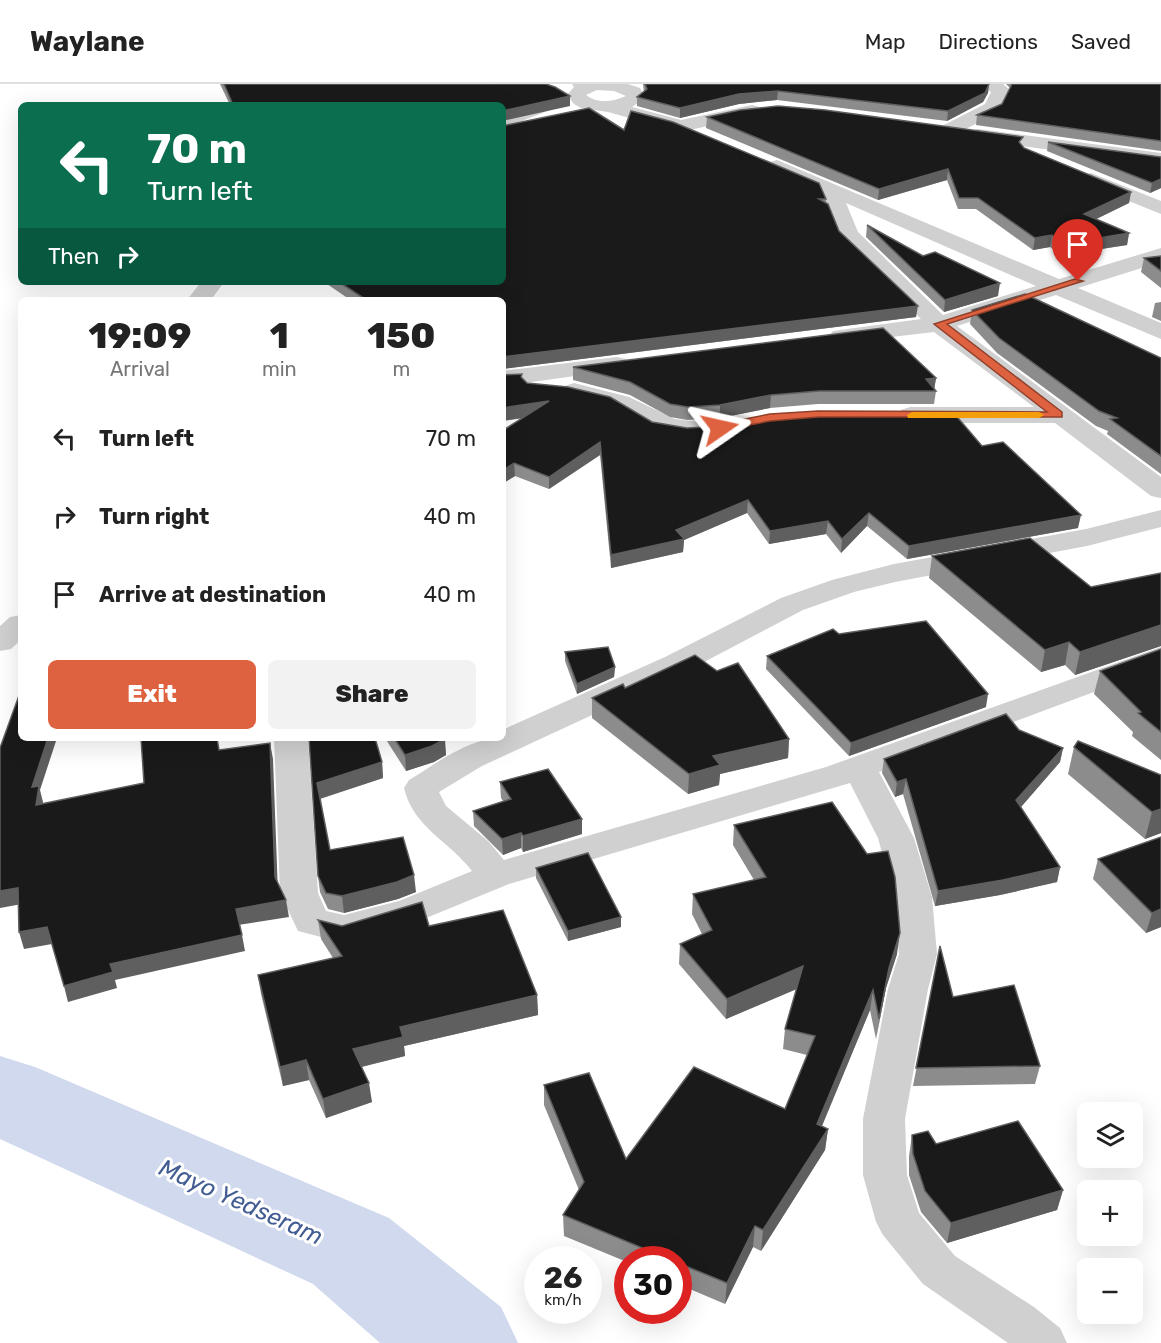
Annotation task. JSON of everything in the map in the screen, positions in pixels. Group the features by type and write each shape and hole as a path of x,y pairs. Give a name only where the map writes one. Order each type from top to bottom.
{"street":[{"path":"949,130 992,108 1001,90 988,84"},
{"path":"549,86 624,87 636,90 673,124"},
{"path":"588,88 578,100 673,124 709,138"},
{"path":"506,121 588,88"},
{"path":"506,128 606,106 626,104 636,98 636,90"},
{"path":"673,124 768,109"},
{"path":"926,127 1161,159"},
{"path":"995,137 1053,163"},
{"path":"758,159 1161,332"},
{"path":"1075,172 1161,208"},
{"path":"829,188 848,235 939,324 1161,490"},
{"path":"821,338 939,324 1161,255"},
{"path":"201,297 211,285"},
{"path":"506,378 644,361"},
{"path":"506,387 568,389 620,402 662,426 674,429 720,428"},
{"path":"882,414 1058,415"},
{"path":"496,875 473,848 430,812 422,799 421,788 470,758 676,664 802,600 894,573 1087,537 1161,518"},
{"path":"0,642 18,627"},
{"path":"291,741 299,893 311,921 344,929 409,912 496,875 860,768 1161,656"},
{"path":"860,768 896,838 914,897 918,954 908,989 884,1119 885,1174 899,1222 939,1270 1017,1322 1043,1343"}],"building":[{"path":"224,84 546,84 570,96 506,110 506,102 232,102"},
{"path":"645,84 989,84 985,93 948,111 778,91 739,94 680,108 637,97 647,89"},
{"path":"1012,84 1161,84 1161,141 977,115 1002,104"},
{"path":"778,106 825,110 1023,137 1019,142 1024,148 1131,192 1084,214 1129,233 1064,244 1052,235 1035,238 978,198 959,198 948,169 879,189 707,117 740,110"},
{"path":"589,108 624,130 631,111 673,122 819,183 826,199 819,199 828,204 839,231 918,306 506,357 506,297 362,297 344,285 506,285 506,125"},
{"path":"1048,142 1161,157 1161,179 1152,183"},
{"path":"867,225 923,256 935,252 1000,283 945,300"},
{"path":"1161,256 1161,271 1144,258"},
{"path":"1025,294 1161,358 1161,456 1110,419 1117,418 1099,411 999,338 972,310"},
{"path":"883,328 936,378 926,379 936,391 819,391 771,395 720,405 688,407 670,404 630,382 573,367"},
{"path":"522,374 521,377 527,383 568,387 610,397 652,422 687,428 721,426 771,416 819,412 953,412 982,446 1003,442 1081,515 909,546 869,513 842,539 828,521 770,531 748,500 676,530 684,539 611,555 600,442 549,477 514,463 506,468 506,428 549,401 506,407 506,375"},
{"path":"1030,538 1091,587 1161,573 1161,625 1080,652 1069,642 1045,650 932,556"},
{"path":"926,621 988,694 851,743 767,656 833,629 839,634"},
{"path":"608,647 615,667 577,684 565,652"},
{"path":"1161,649 1161,732 1138,713 1141,712 1100,671"},
{"path":"695,655 717,671 738,663 789,739 713,756 720,765 689,774 592,698 623,684 625,688"},
{"path":"18,698 18,741 47,741 32,787 39,786 36,805 144,783 141,741 218,741 219,750 270,743 275,877 286,900 236,909 242,935 110,964 113,972 64,986 47,927 19,932 18,888 0,891 0,748"},
{"path":"1006,714 1019,730 1063,748 1016,800 1060,867 938,891 906,779 897,782 884,759"},
{"path":"309,741 376,741 382,762 317,783 330,850 403,837 414,875 397,882 342,896 326,893 318,876"},
{"path":"396,741 441,741 432,746 405,755"},
{"path":"1078,741 1161,775 1161,809 1152,812 1074,747"},
{"path":"548,769 582,819 523,836 521,833 502,839 473,811 511,799 500,782"},
{"path":"832,802 867,854 888,851 895,877 900,933 889,968 879,1019 873,990 817,1124 828,1129 763,1230 755,1226 727,1283 692,1269 692,1246 637,1246 563,1215 584,1182 544,1085 589,1073 626,1159 694,1067 785,1109 815,1036 785,1029 803,966 727,999 680,944 712,930 693,894 766,877 734,825"},
{"path":"1161,837 1161,909 1152,913 1098,859"},
{"path":"588,853 621,917 568,931 536,868"},
{"path":"422,902 429,926 503,910 537,995 400,1027 403,1037 353,1049 369,1083 323,1099 306,1060 280,1067 258,975 342,956 318,920 342,926"},
{"path":"940,946 953,997 1014,985 1040,1066 916,1068"},
{"path":"1018,1121 1063,1190 951,1223 925,1191 913,1154 912,1135 928,1131 936,1144"}],"waterway":[{"name":"Mayo Yedseram","path":"0,1095 351,1251 461,1343"}],"slow traffic":[{"path":"912,415 1039,415"}],"route":[{"path":"720,428 770,417 818,414 1058,415 939,324 1078,281"}]}
